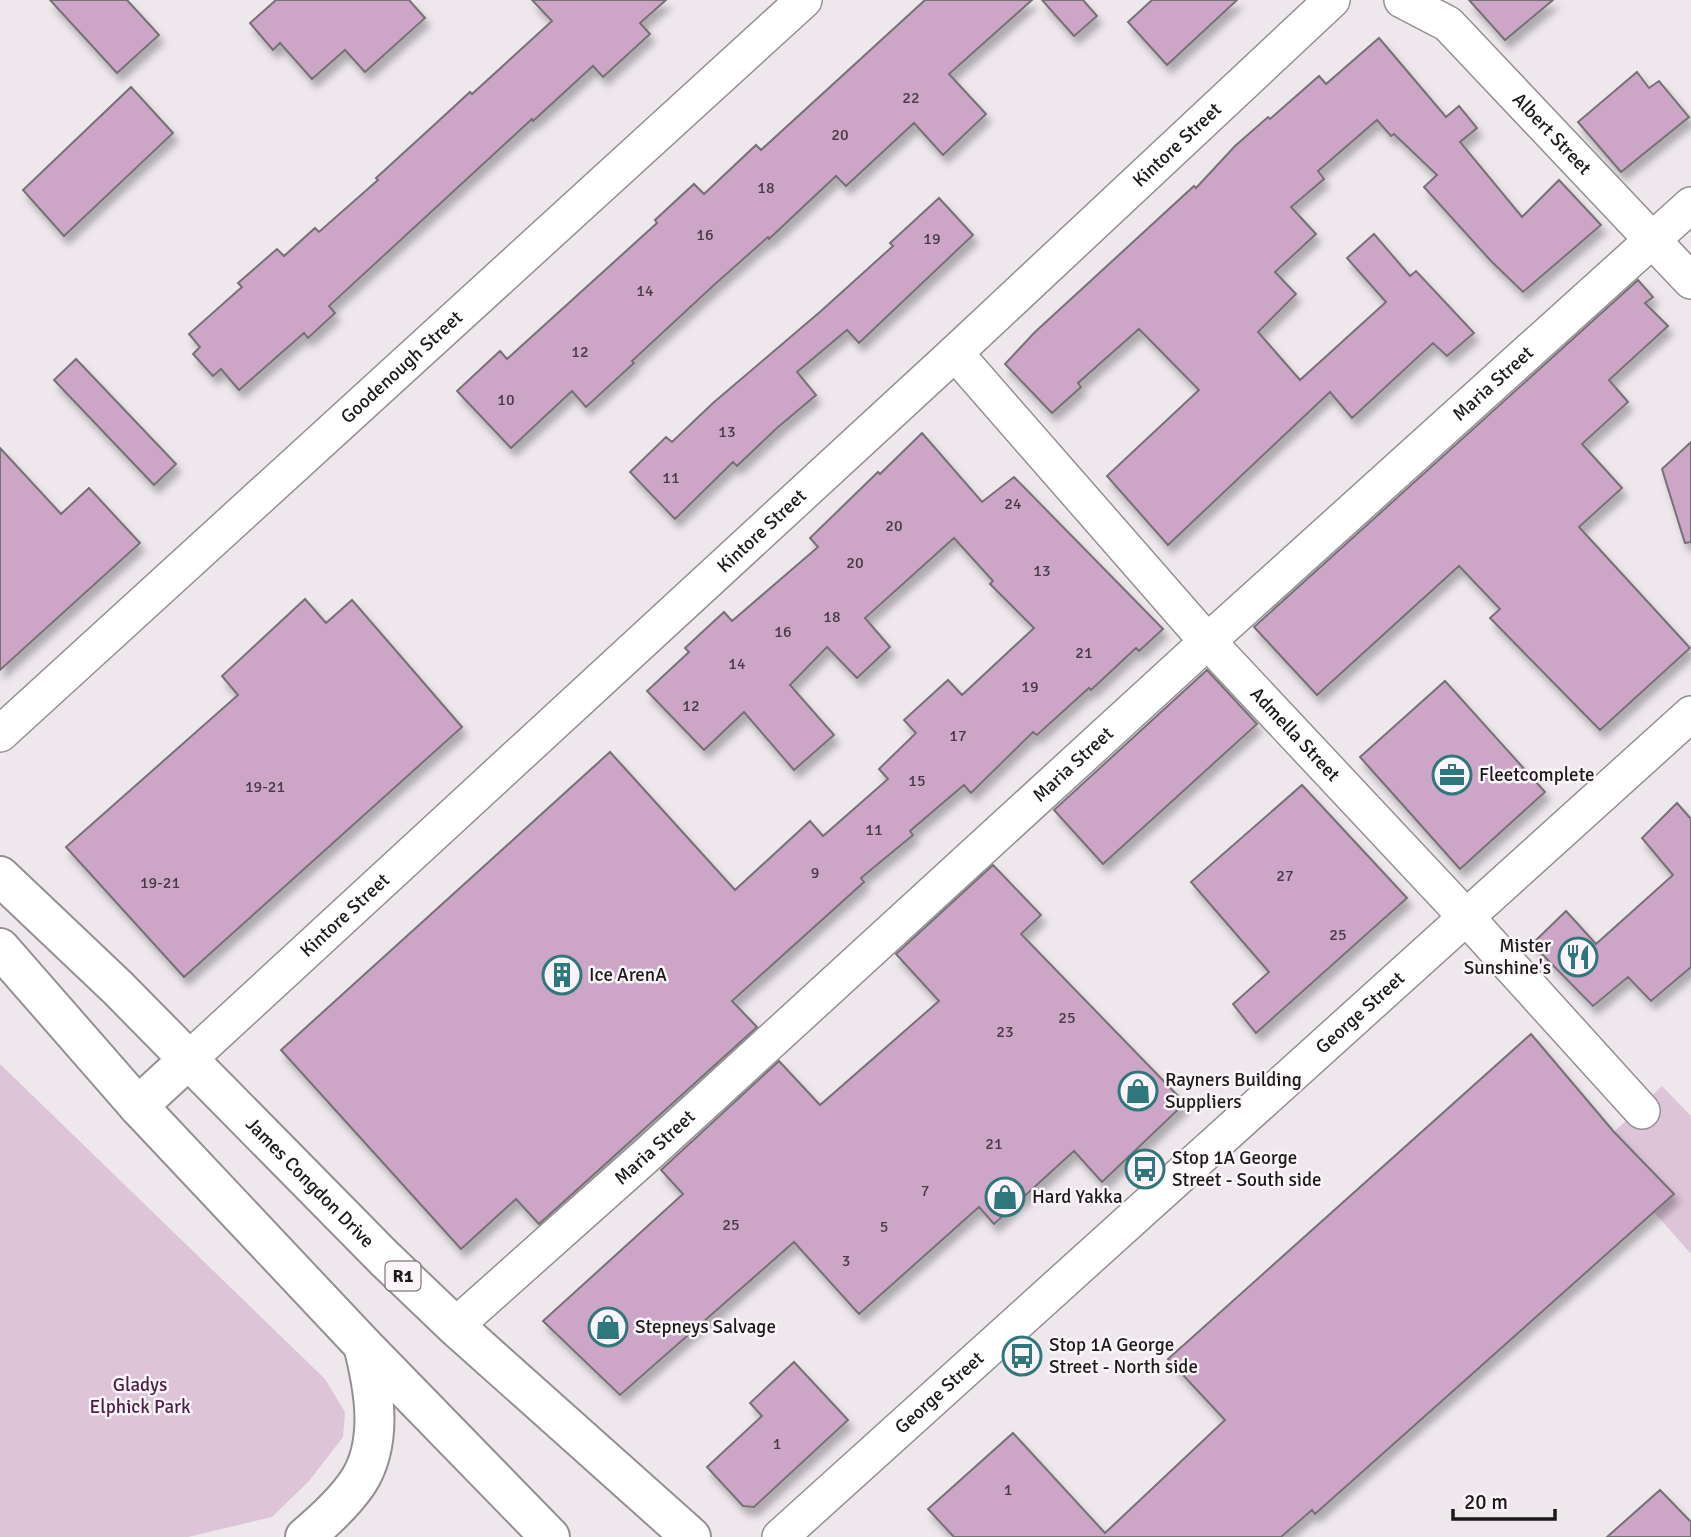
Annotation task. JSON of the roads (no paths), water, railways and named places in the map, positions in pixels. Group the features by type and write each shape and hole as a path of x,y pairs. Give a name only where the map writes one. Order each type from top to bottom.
{"highway":[{"name":"James Congdon Drive","path":"0,876 189,1059 327,1202 455,1326 691,1537"},
{"path":"0,948 138,1106 363,1345 550,1537"},
{"path":"138,1106 189,1059"},
{"path":"305,1537 341,1503 358,1482 367,1465 372,1443 374,1401 363,1345"}],"street":[{"name":"Goodenough Street","path":"0,734 804,0"},
{"name":"Kintore Street","path":"189,1059 955,353 1332,0"},
{"name":"Albert Street","path":"1402,0 1448,23 1691,281"},
{"name":"Maria Street","path":"455,1326 838,982 1208,641 1691,205"},
{"name":"Admella Street","path":"955,353 1208,641 1467,918 1642,1111"},
{"name":"George Street","path":"780,1537 1691,714"}],"place":[{"name":"Fleetcomplete","path":"1452,775"},
{"name":"Mister Sunshine's","path":"1578,957"},
{"name":"Ice ArenA","path":"562,975"},
{"name":"Rayners Building Suppliers","path":"1138,1091"},
{"name":"Stop 1A George Street - South side","path":"1145,1169"},
{"name":"Hard Yakka","path":"1005,1197"},
{"name":"Stepneys Salvage","path":"608,1327"},
{"name":"Stop 1A George Street - North side","path":"1022,1356"}],"park label":[{"name":"Gladys Elphick Park","path":"140,1396"}]}
